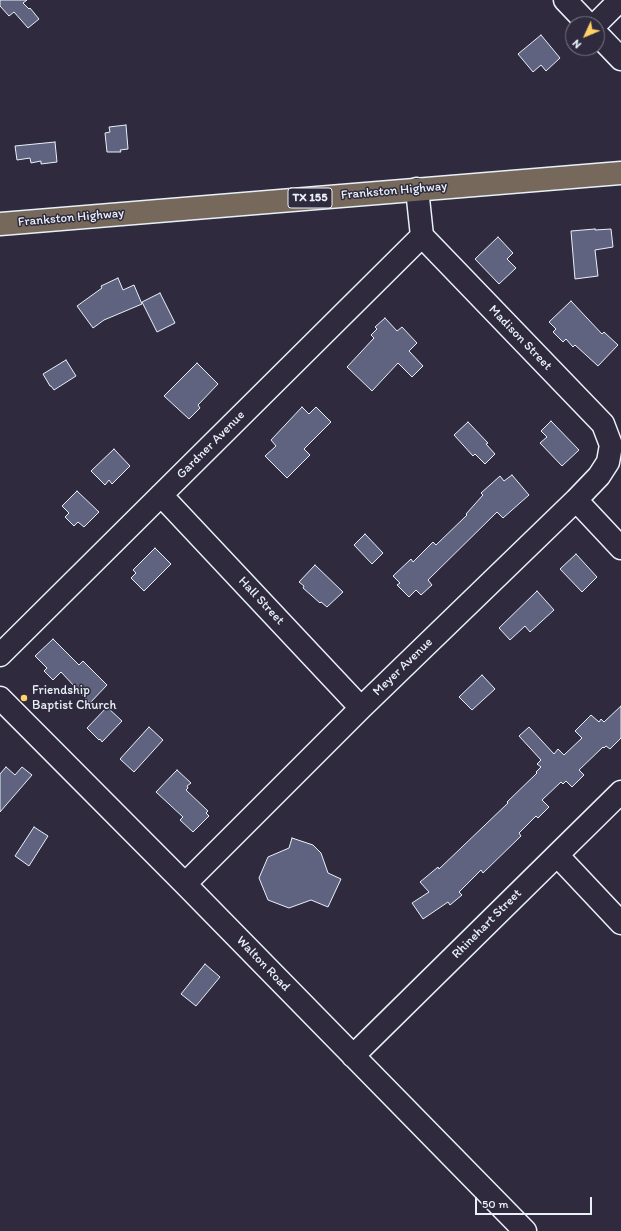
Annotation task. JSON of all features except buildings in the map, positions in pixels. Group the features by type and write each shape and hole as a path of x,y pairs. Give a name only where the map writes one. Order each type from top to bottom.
{"main road":[{"name":"Frankston Highway","path":"0,224 621,173"}],"street":[{"path":"565,0 580,16"},
{"path":"604,16 620,0"},
{"path":"605,42 621,59"},
{"path":"417,189 422,236"},
{"name":"Madison Street","path":"422,236 603,424 611,445"},
{"name":"Gardner Avenue","path":"0,655 422,236"},
{"name":"Meyer Avenue","path":"185,884 361,708 576,500 599,476 608,462 611,445"},
{"name":"Hall Street","path":"161,495 361,708"},
{"path":"576,500 621,548"},
{"name":"Walton Road","path":"0,698 185,884 525,1231"},
{"name":"Rhinehart Street","path":"353,1056 621,792"},
{"path":"557,855 621,923"}],"place":[{"name":"Friendship Baptist Church","path":"24,698"}]}
